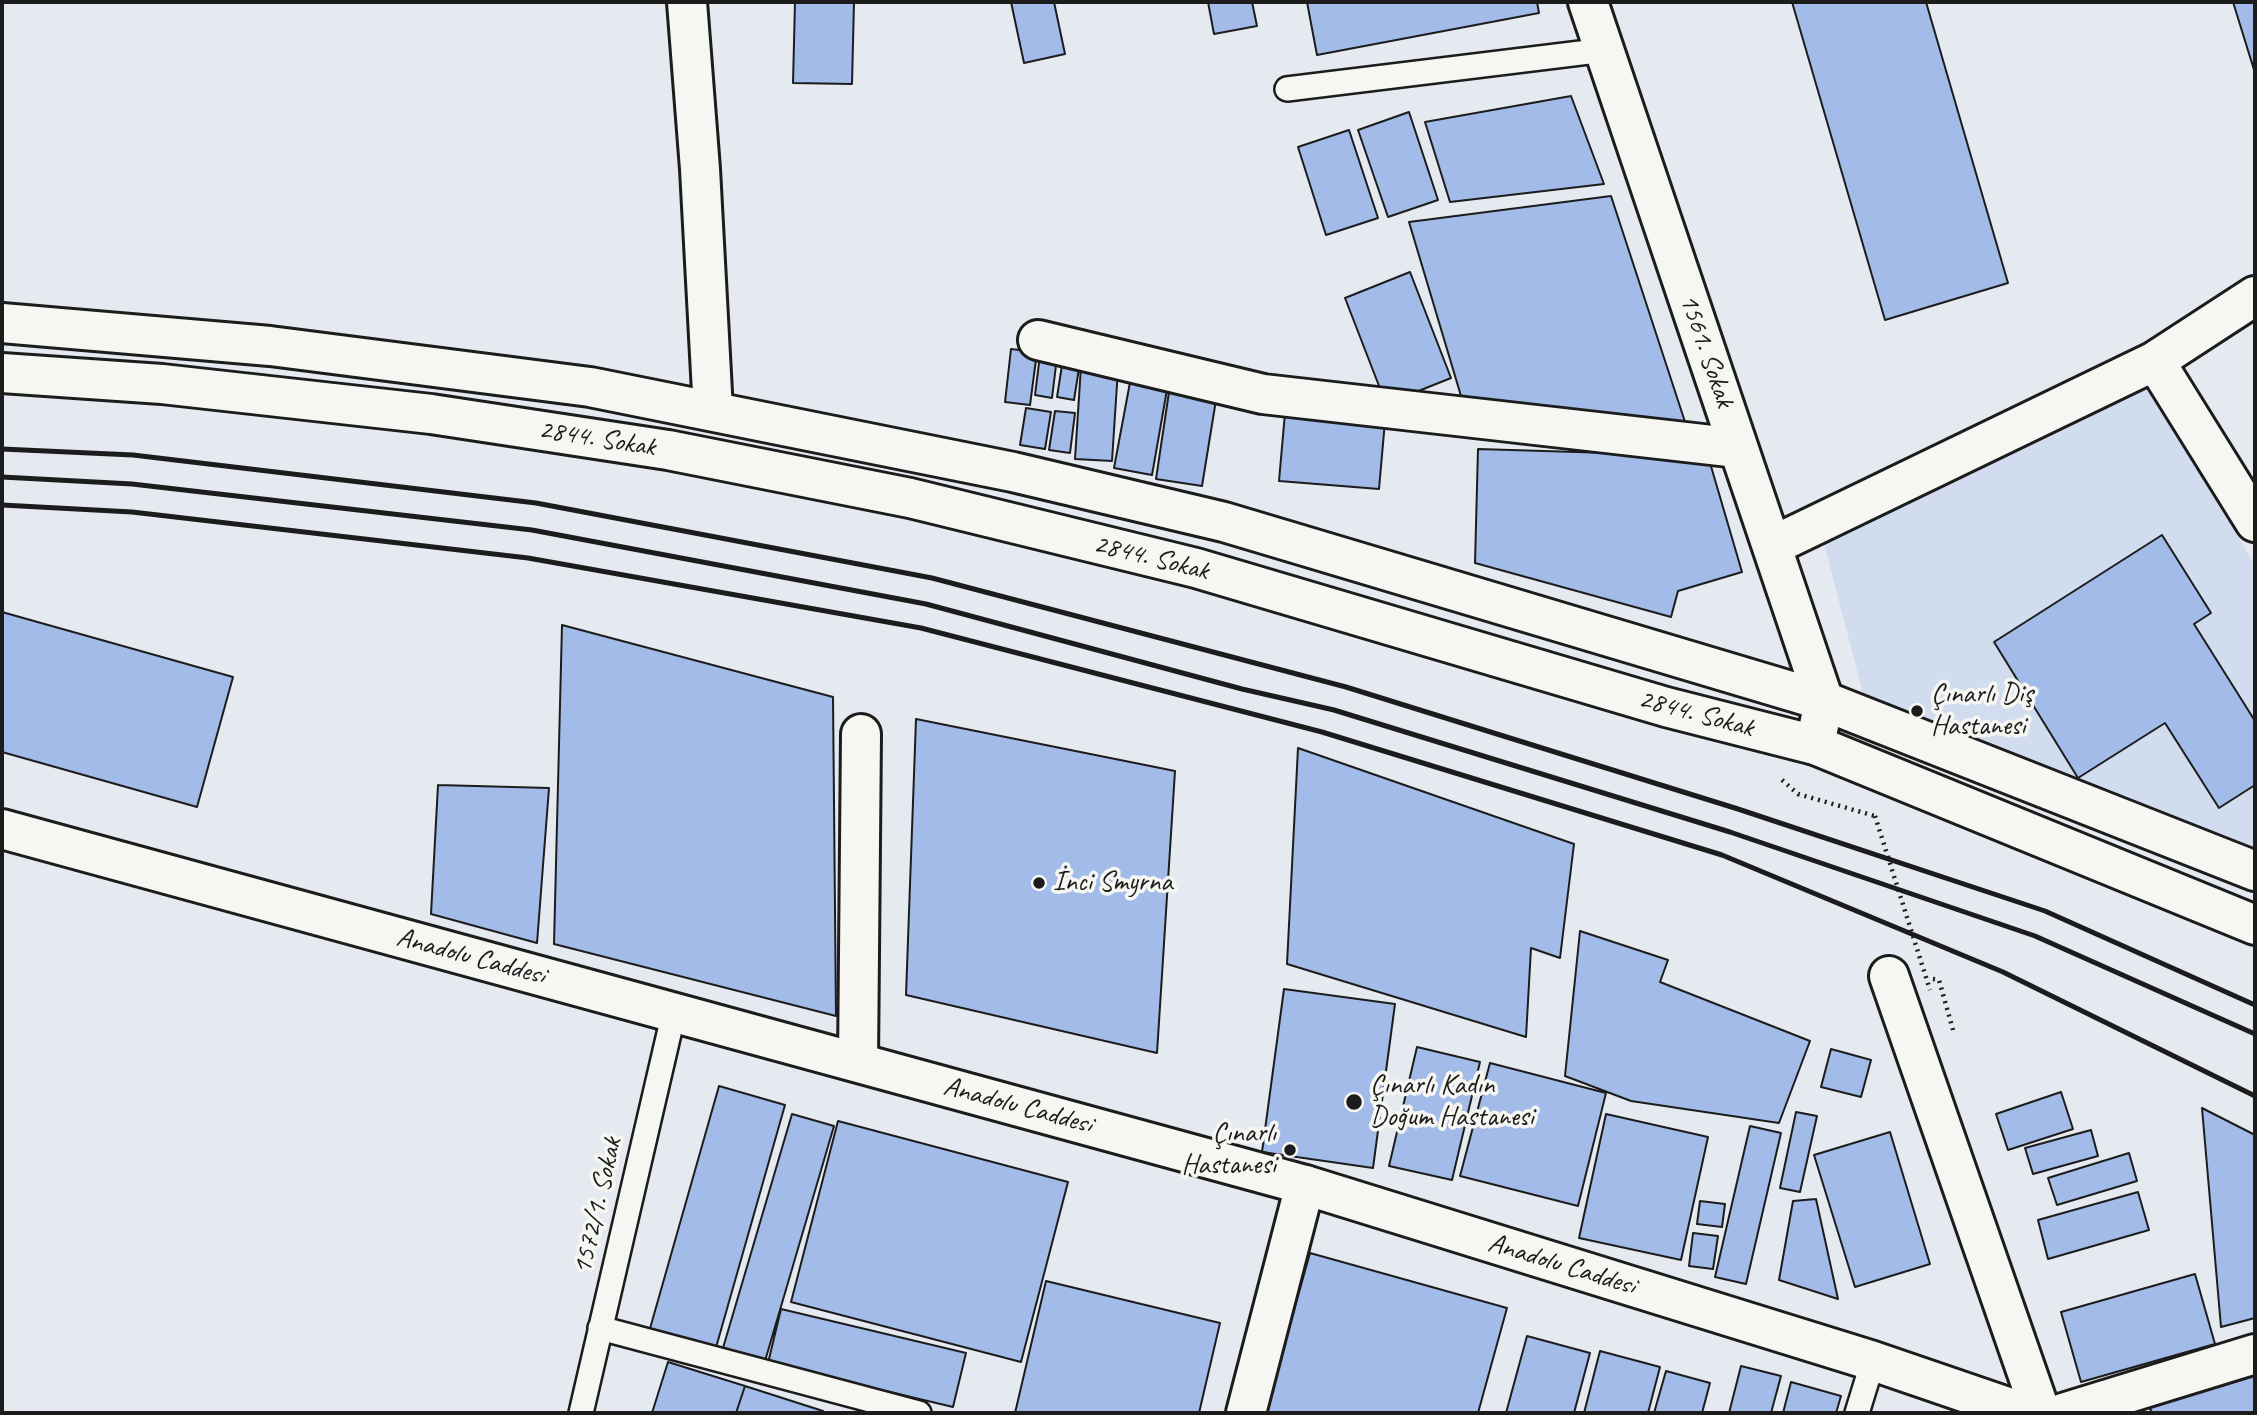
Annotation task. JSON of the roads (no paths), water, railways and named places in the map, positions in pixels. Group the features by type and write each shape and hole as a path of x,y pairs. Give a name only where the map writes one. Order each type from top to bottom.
{"main road":[{"path":"687,2 701,182 713,411"},
{"name":"1561. Sokak","path":"1588,2 1824,701"},
{"path":"1772,546 2155,361 2255,296"},
{"name":"2844. Sokak","path":"2,323 284,348 590,387 1013,472 1224,522 1824,701 2255,872"},
{"path":"1038,340 1263,394 1738,449"},
{"path":"2155,361 2255,522"},
{"name":"2844. Sokak","path":"2,373 162,384 431,414 668,450 910,498 1195,568 1666,707 1815,745 2255,925"},
{"path":"1815,745 1824,701"},
{"path":"858,1062 861,734"},
{"name":"Anadolu Caddesi","path":"2,829 1305,1185 1873,1361 2025,1413"},
{"path":"1889,976 2041,1413"},
{"path":"1246,1413 1305,1185"},
{"path":"2063,1413 2255,1353"}],"lane":[{"path":"1287,89 1605,50"},
{"name":"1572/1. Sokak","path":"581,1413 674,1012"},
{"path":"600,1328 919,1413"},
{"path":"1857,1413 1873,1361"}],"railway":[{"path":"2,449 133,455 536,503 932,578 1346,687 1738,809 2045,911 2255,1005"},
{"path":"2,477 132,484 532,530 926,604 1242,689 1334,710 1730,832 2035,936 2255,1034"},
{"path":"2,505 132,512 528,558 921,628 1322,732 1722,855 2003,972 2255,1096"}],"place":[{"name":"Çınarlı Diş Hastanesi","path":"1917,711"},
{"name":"İnci Smyrna","path":"1039,883"},
{"name":"Çınarlı Kadın Doğum Hastanesi","path":"1354,1102"},
{"name":"Çınarlı Hastanesi","path":"1290,1150"}]}
